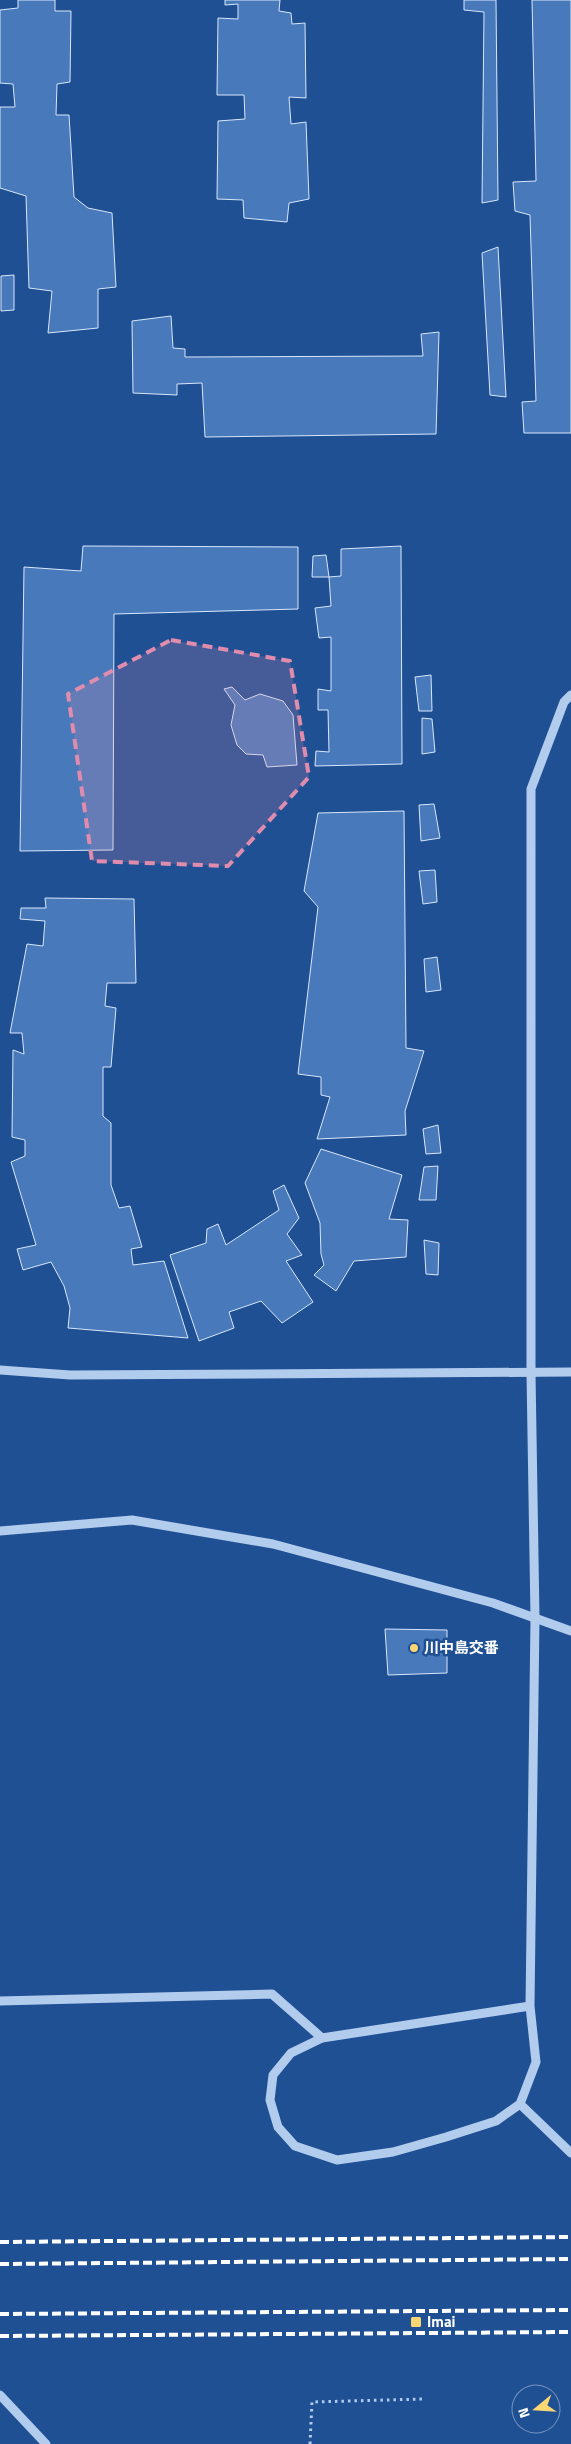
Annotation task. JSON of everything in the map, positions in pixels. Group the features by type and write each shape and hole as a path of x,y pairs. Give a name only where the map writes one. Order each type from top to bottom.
{"street":[{"path":"530,2006 322,2038 292,2053 273,2075 270,2100 278,2127 295,2146 337,2160 393,2152 446,2138 496,2121 520,2104 536,2062 530,2006 535,1618 531,1373 531,789 564,702 571,695"},
{"path":"0,1370 70,1374 571,1372"},
{"path":"0,1531 132,1520 273,1544 493,1603 571,1631"},
{"path":"0,2001 272,1994 322,2038"},
{"path":"520,2104 571,2153"},
{"path":"0,2395 46,2444"}],"path":[{"path":"310,2444 312,2402 423,2399"}],"highlighted area":[{"path":"171,640 290,661 309,777 228,866 92,861 68,694"}],"building":[{"path":"18,0 55,0 55,11 71,11 70,82 57,84 56,115 69,115 74,197 88,208 112,213 116,287 98,289 98,328 48,333 52,291 29,288 26,196 0,188 0,107 15,107 13,84 0,83 0,10 18,8"},
{"path":"225,0 280,0 279,11 291,13 292,24 305,23 306,98 289,97 291,124 306,122 309,199 289,203 287,222 244,218 243,200 217,199 218,121 245,119 244,95 217,95 218,18 238,19 238,4 225,5"},
{"path":"464,0 496,0 498,200 482,203 484,12 464,10"},
{"path":"532,0 571,0 571,433 524,433 522,402 536,401 530,215 515,211 513,182 536,181"},
{"path":"498,247 506,397 490,395 482,253"},
{"path":"14,275 14,310 1,311 1,276"},
{"path":"171,316 173,348 185,349 185,357 423,356 421,334 439,332 436,434 205,437 202,383 177,384 177,395 133,393 132,321"},
{"path":"83,546 298,547 298,609 114,614 113,850 20,851 24,567 81,571"},
{"path":"401,546 402,764 315,766 316,751 329,752 328,710 318,710 318,689 331,691 331,637 319,638 315,608 331,606 329,577 341,576 341,549"},
{"path":"326,555 329,577 312,577 313,556"},
{"path":"431,675 432,711 419,711 415,677"},
{"path":"232,687 245,700 260,694 283,701 293,715 297,765 267,767 263,755 246,754 237,745 231,725 235,705 224,689"},
{"path":"422,718 432,719 435,752 422,754"},
{"path":"434,804 440,838 421,841 419,805"},
{"path":"404,811 406,1048 424,1051 405,1111 406,1135 317,1139 330,1097 321,1095 321,1077 298,1074 318,907 304,891 318,813"},
{"path":"435,870 437,902 423,904 419,871"},
{"path":"45,898 134,899 136,983 107,983 105,1006 116,1008 111,1067 103,1067 103,1116 111,1123 111,1185 119,1208 130,1206 142,1247 131,1249 133,1265 164,1261 188,1338 68,1328 70,1308 64,1286 51,1262 23,1270 17,1249 36,1245 11,1162 25,1156 25,1140 12,1137 13,1050 24,1054 22,1033 10,1033 27,944 43,946 45,921 20,919 21,908 46,908"},
{"path":"437,957 441,990 426,992 424,959"},
{"path":"438,1125 441,1153 426,1154 423,1129"},
{"path":"321,1149 402,1175 389,1219 408,1220 406,1257 354,1261 336,1291 314,1275 324,1265 321,1254 320,1223 305,1183"},
{"path":"438,1166 436,1200 419,1200 424,1167"},
{"path":"284,1185 299,1218 287,1234 302,1255 286,1261 313,1302 282,1323 261,1301 229,1312 234,1328 199,1341 170,1255 206,1243 207,1229 218,1224 226,1245 279,1210 273,1191"},
{"path":"424,1240 439,1243 438,1275 426,1274"},
{"path":"385,1629 447,1630 447,1673 388,1675"}],"railway":[{"path":"0,2242 571,2237"},
{"path":"0,2264 571,2259"},
{"path":"0,2314 571,2310"},
{"path":"0,2336 571,2332"}],"place":[{"name":"川中島交番","path":"414,1648"},
{"name":"Imai","path":"416,2322"}]}
